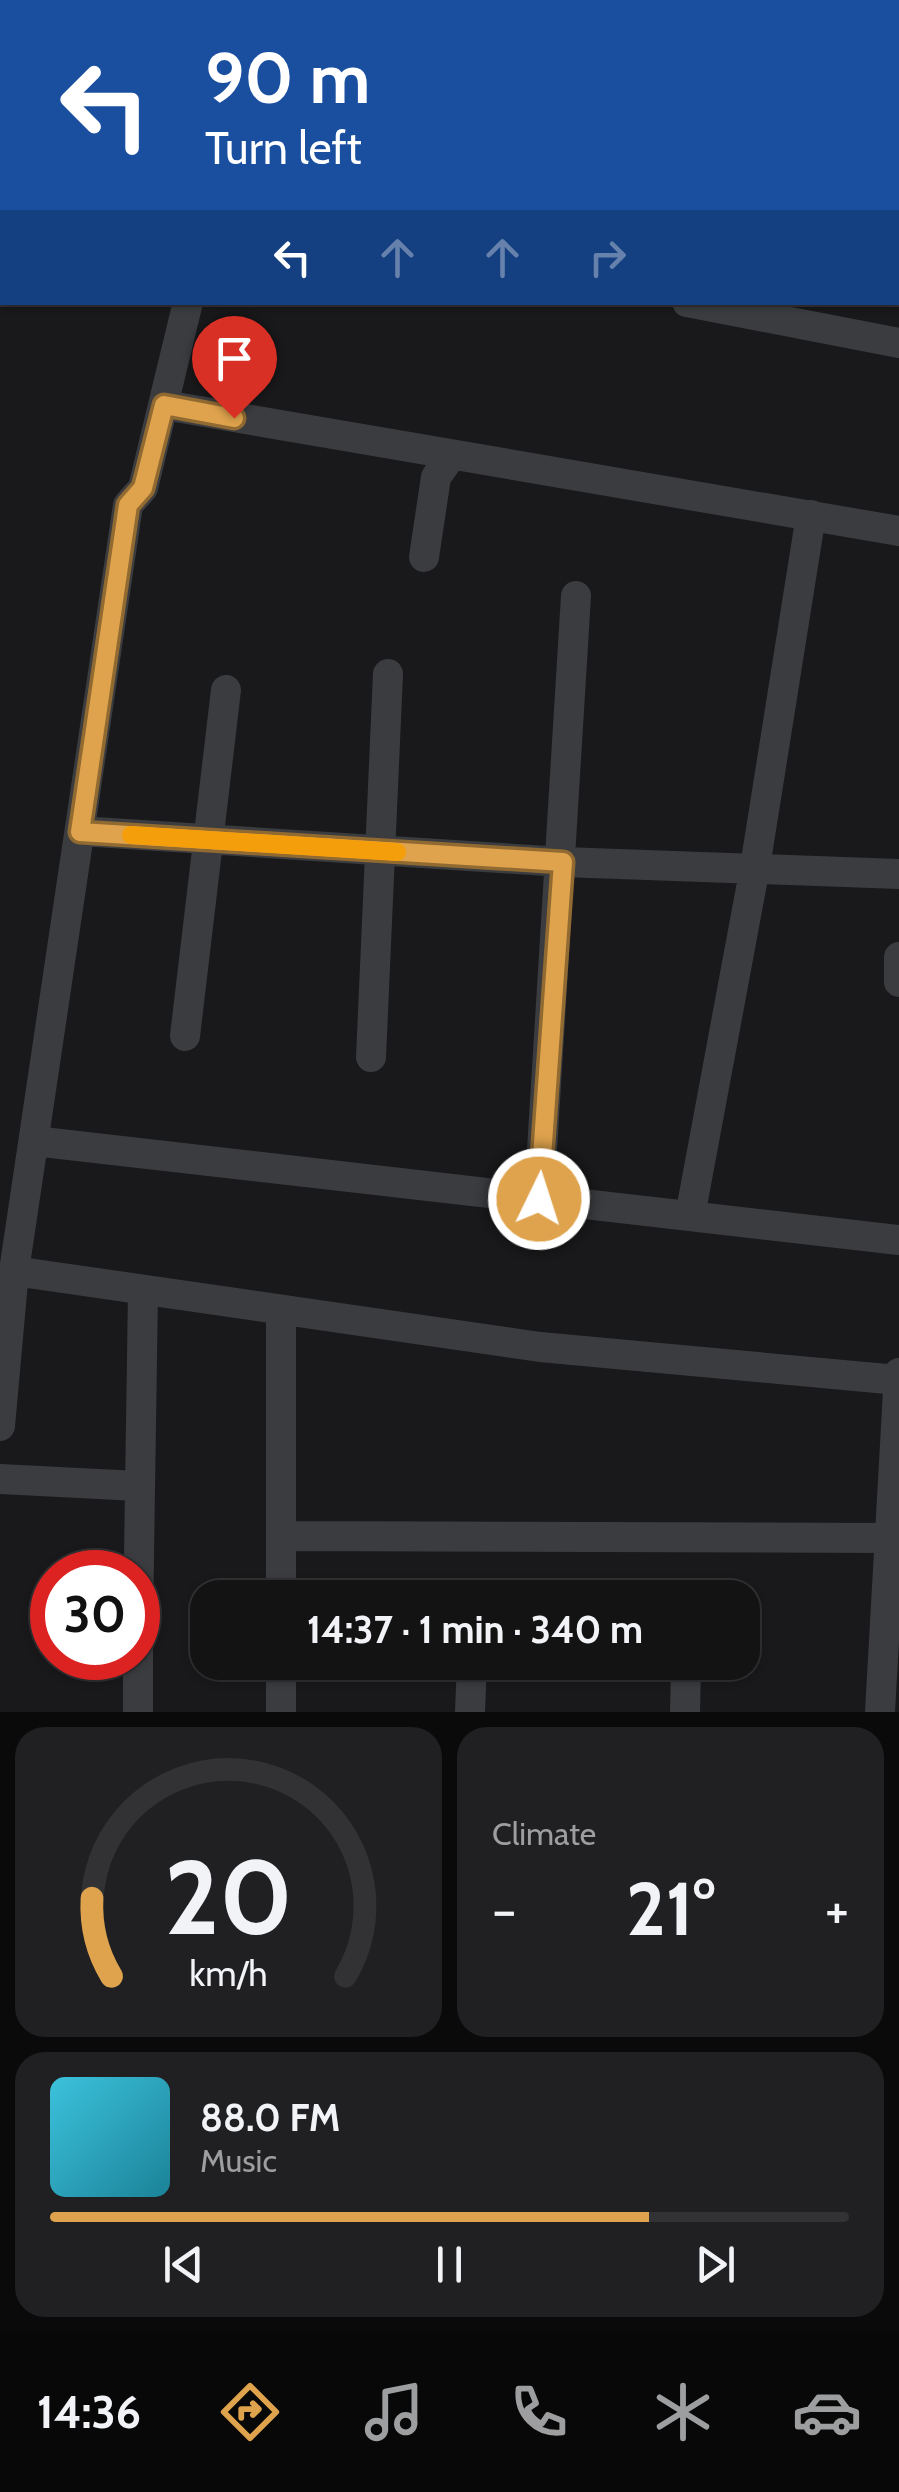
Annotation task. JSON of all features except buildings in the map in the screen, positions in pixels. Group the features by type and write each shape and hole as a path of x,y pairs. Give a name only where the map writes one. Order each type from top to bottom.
{"street":[{"path":"568,0 603,0"},
{"path":"0,1426 14,1272 128,505 143,488 187,305"},
{"path":"702,305 899,344"},
{"path":"164,405 899,531"},
{"path":"424,557 436,477 450,456"},
{"path":"690,1216 755,868 810,515"},
{"path":"539,1199 563,862 576,596"},
{"path":"371,1057 388,674"},
{"path":"184,1036 226,690"},
{"path":"80,832 563,862 899,874"},
{"path":"899,957 899,982"},
{"path":"34,1141 899,1240"},
{"path":"14,1272 540,1347 898,1377 887,1707"},
{"path":"138,1550 143,1291"},
{"path":"281,1312 282,1580"},
{"path":"0,1479 138,1486"},
{"path":"282,1536 890,1538"},
{"path":"138,1680 138,1712"},
{"path":"281,1680 281,1712"},
{"path":"470,1712 471,1680"},
{"path":"685,1712 686,1680"}],"slow traffic":[{"path":"131,835 397,852"}],"route":[{"path":"234,418 164,405 143,488 128,505 80,832 563,862 539,1199"}]}
